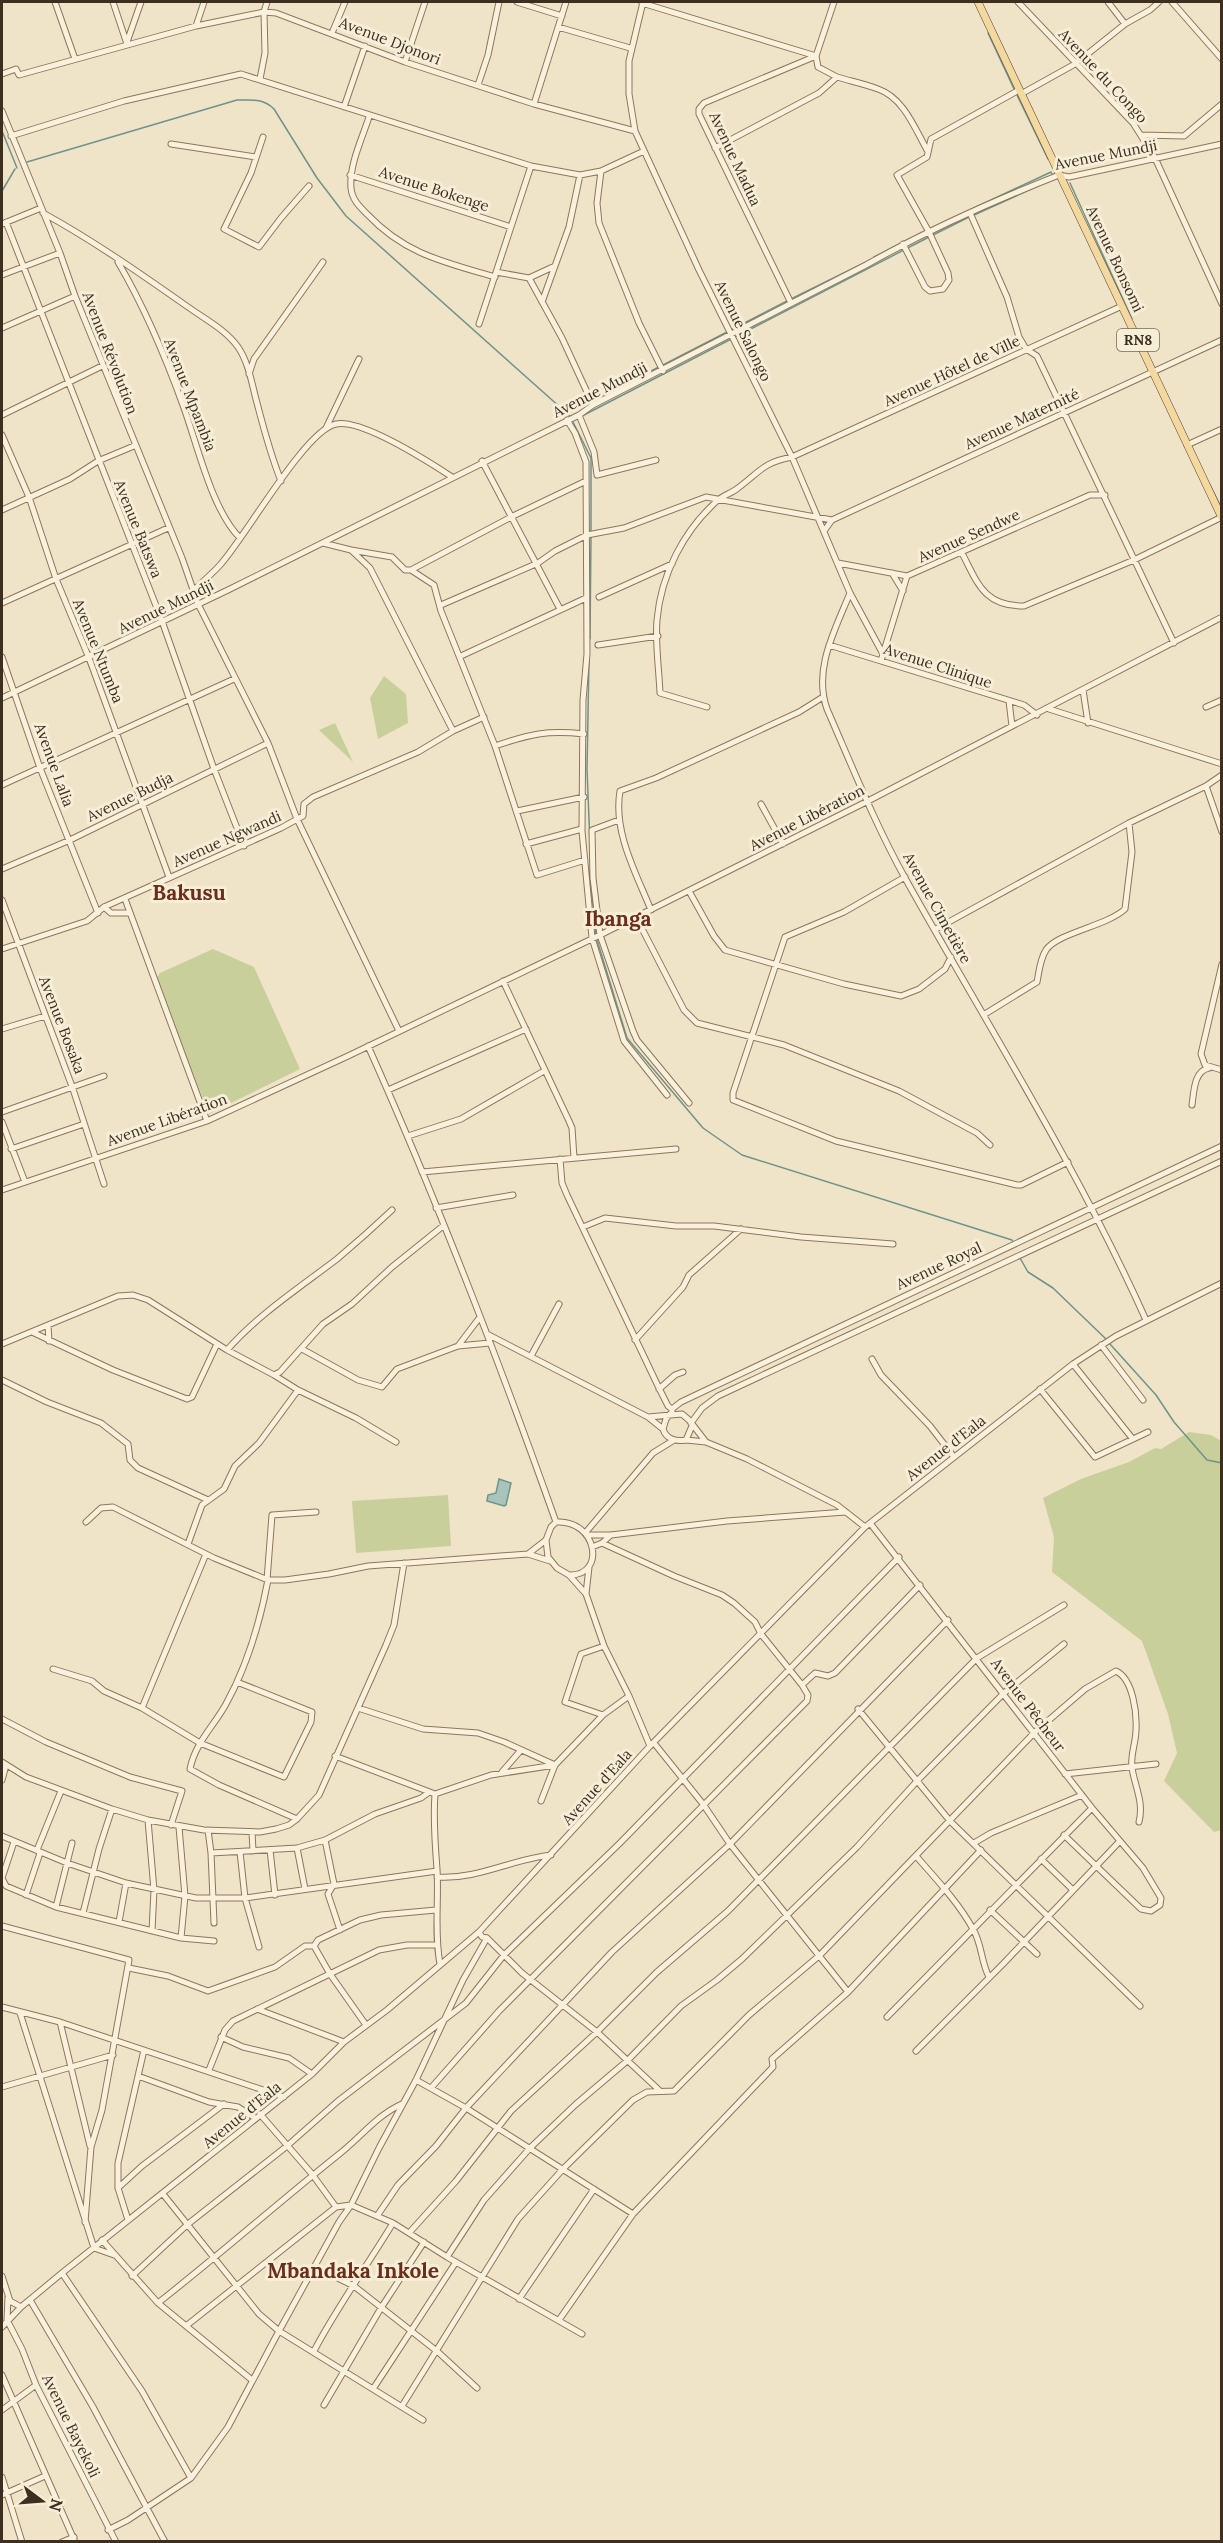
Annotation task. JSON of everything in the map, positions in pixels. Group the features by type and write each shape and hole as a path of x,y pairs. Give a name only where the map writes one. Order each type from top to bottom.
{"main road":[{"name":"RN8","path":"978,2 1059,175"},
{"name":"Avenue Bonsomi","path":"1059,175 1221,517"}],"street":[{"path":"55,2 75,59"},
{"path":"113,2 127,44"},
{"path":"127,44 141,2"},
{"path":"196,26 204,2"},
{"path":"260,79 265,53 264,12 267,2"},
{"path":"332,33 345,2"},
{"path":"405,62 424,2"},
{"path":"478,85 488,55 499,2"},
{"path":"516,2 561,16"},
{"path":"534,104 566,2"},
{"path":"642,2 816,56"},
{"name":"Avenue Salongo","path":"642,2 630,48 629,94 635,130 731,335 792,458 850,593 882,657"},
{"path":"834,2 816,56 818,67 837,77 880,89 891,96 901,105 927,150"},
{"name":"Avenue du Congo","path":"1018,2 1112,100 1141,135 1155,158 1221,304"},
{"path":"1108,2 1125,24"},
{"path":"903,244 925,287 930,291 943,289 949,280 948,273 929,232 897,175 927,157 931,139 937,135 1075,64 1125,24 1150,10 1159,2"},
{"path":"1172,2 1221,59"},
{"name":"Avenue Djonori","path":"2,74 16,69 19,75 196,26 264,12 276,13 405,62 534,104 635,130"},
{"path":"558,27 630,48"},
{"path":"344,107 365,46"},
{"name":"Avenue Madua","path":"791,303 699,114 701,105 816,56"},
{"path":"11,136 124,101 241,74 369,117 531,166 580,175 601,171 644,152"},
{"path":"715,148 819,93 837,77"},
{"path":"1141,135 1184,136 1221,104"},
{"name":"Avenue Révolution","path":"2,111 198,604 268,743 297,819 399,1031"},
{"path":"369,117 350,175 351,190 356,203 381,229 399,242 428,256 495,274 529,278 555,266"},
{"path":"263,137 251,173 224,227 259,247 280,218 309,186"},
{"path":"171,144 256,157"},
{"name":"Avenue Mundji","path":"2,698 89,658 323,543 482,461 568,420 593,405 866,266 903,244 970,213 1059,175 1069,177 1221,144"},
{"path":"478,324 531,166"},
{"path":"601,171 597,203 599,223 639,322 663,371"},
{"name":"Avenue Bokenge","path":"350,175 511,226"},
{"path":"542,302 569,227 580,175"},
{"path":"4,223 42,211 86,236 117,260 147,278 224,333 238,347 249,374 281,482"},
{"path":"970,213 1007,297 1019,337 1026,349 1037,356 1174,643"},
{"name":"Avenue Batswa","path":"4,223 162,621 214,769 244,846"},
{"path":"2,275 60,253"},
{"name":"Avenue Mpambia","path":"117,260 145,311 183,405 224,519 240,538"},
{"path":"249,374 254,359 323,262"},
{"path":"529,278 562,338 593,405"},
{"path":"2,328 75,296"},
{"name":"Avenue Hôtel de Ville","path":"720,498 737,489 772,462 792,458 1122,306"},
{"name":"Avenue Maternité","path":"832,520 1221,340"},
{"path":"326,428 359,359"},
{"path":"2,415 102,366"},
{"path":"577,415 594,452 597,475 656,460"},
{"path":"568,420 584,454 586,481 587,654 584,674 582,829 596,937 624,1041 667,1095"},
{"path":"193,591 220,565 318,434 326,428 337,424 347,424 367,429 452,477"},
{"path":"1187,445 1221,429"},
{"name":"Avenue Ntumba","path":"2,435 29,497 56,579 89,658 141,805 170,878"},
{"path":"2,510 70,479 98,461 134,446"},
{"path":"482,461 538,563 560,609"},
{"path":"323,543 392,557 405,570 411,570 513,516 586,481"},
{"path":"1090,495 1098,481"},
{"name":"Avenue Sendwe","path":"838,563 907,576 1090,495 1105,495"},
{"path":"441,605 538,563 555,551 587,535 624,528 706,497 832,520"},
{"path":"707,706 660,693 657,621 661,598 672,564 690,528 720,498"},
{"path":"962,553 981,589 998,603 1024,606 1134,560 1221,517"},
{"path":"824,531 832,520"},
{"path":"2,603 130,543 168,528"},
{"path":"351,550 370,568 453,731"},
{"path":"599,597 672,564"},
{"path":"411,570 434,585 441,611 461,656 495,746 537,875 585,860"},
{"path":"892,573 903,591"},
{"path":"882,657 907,576"},
{"name":"Avenue Cimetière","path":"850,593 822,672 823,697 867,801 904,877 985,1014 1093,1206 1146,1320"},
{"path":"461,656 586,598"},
{"name":"Avenue Libération","path":"2,1190 207,1121 368,1046 783,844 1049,709 1221,617"},
{"path":"598,645 658,636"},
{"name":"Avenue Clinique","path":"830,645 882,657 1024,705 1037,715"},
{"name":"Avenue Lalia","path":"2,657 40,768 98,913"},
{"path":"2,785 234,679"},
{"path":"1083,690 1088,723"},
{"path":"651,910 622,834 619,820 619,795 623,789 656,778 778,722 823,697"},
{"path":"1206,707 1221,700"},
{"path":"1009,701 1012,726"},
{"path":"1049,709 1221,764"},
{"path":"297,819 303,816 304,804 313,797 418,752 453,731 484,717"},
{"path":"495,746 532,734 559,732 584,734"},
{"name":"Avenue Budja","path":"2,869 70,840 268,743"},
{"path":"936,929 1129,823 1206,786 1221,775"},
{"path":"1206,786 1221,832"},
{"path":"517,811 584,797"},
{"path":"761,804 783,844"},
{"name":"Avenue Ngwandi","path":"2,950 87,921 104,907 244,846 297,819"},
{"path":"619,820 592,830 596,937 637,1040 689,1103"},
{"path":"985,1014 1037,982 1043,956 1050,945 1100,923 1125,909 1132,852 1129,823"},
{"path":"526,844 582,829"},
{"path":"904,877 844,912 788,934 782,941 732,1093 733,1100 836,1142 1017,1185 1068,1162"},
{"path":"689,891 721,947 731,953 844,984 901,996 919,989 945,969 951,957"},
{"path":"125,899 207,1121"},
{"name":"Avenue Bosaka","path":"2,900 73,1089 104,1184"},
{"path":"104,907 111,913 129,913"},
{"path":"636,917 684,1010 693,1020 706,1026 752,1036 803,1052 899,1091 977,1133 990,1145"},
{"path":"1192,1105 1221,964"},
{"path":"945,969 958,969"},
{"path":"502,981 572,1128 574,1158"},
{"path":"2,1029 45,1016"},
{"path":"388,1090 526,1029"},
{"path":"368,1046 408,1136 487,1334 556,1522"},
{"path":"1201,1054 1205,1065 1209,1068"},
{"path":"1197,1076 1202,1070 1209,1068 1221,1070"},
{"path":"408,1136 461,1119 544,1071"},
{"path":"2,1112 73,1089 104,1076"},
{"path":"2,1122 25,1182"},
{"path":"11,1149 84,1124"},
{"name":"Avenue Royal","path":"671,1412 692,1397 1221,1146"},
{"path":"422,1173 676,1149"},
{"path":"560,1159 562,1183 671,1412"},
{"name":"Avenue Royal","path":"691,1424 702,1408 718,1396 1221,1161"},
{"path":"436,1208 513,1194"},
{"path":"228,1350 245,1330 350,1248 392,1210"},
{"path":"583,1227 605,1218 893,1244"},
{"path":"278,1375 331,1317 352,1304 392,1267 443,1226"},
{"path":"635,1340 683,1287 689,1275 741,1229"},
{"name":"Avenue d'Eala","path":"2,2327 21,2307 62,2273 284,2097 312,2074 344,2042 414,1988 479,1932 652,1745 868,1525 1073,1364 1116,1336 1221,1283"},
{"path":"2,1344 127,1294 148,1300 217,1344 278,1375 298,1390 356,1418 396,1442"},
{"path":"531,1356 559,1304"},
{"path":"458,1346 480,1317"},
{"path":"48,1324 50,1341"},
{"path":"32,1332 113,1370 188,1399 192,1397 217,1344"},
{"path":"487,1334 648,1417 674,1440"},
{"path":"302,1349 357,1380 382,1387 397,1369 458,1346 490,1343"},
{"path":"1103,1344 1143,1400"},
{"path":"872,1359 881,1375 930,1426 954,1457"},
{"path":"1073,1364 1132,1438"},
{"path":"659,1389 675,1375 683,1372"},
{"path":"2,1380 47,1402 101,1423 128,1444 130,1460 138,1468 208,1500"},
{"path":"1040,1389 1095,1456 1148,1432"},
{"path":"188,1544 201,1505 224,1488 236,1466 259,1443 298,1390"},
{"path":"661,1447 666,1419 671,1412"},
{"path":"648,1417 671,1412 682,1414 706,1442"},
{"path":"686,1440 691,1424"},
{"path":"587,1534 611,1501 661,1447 674,1440 706,1442"},
{"name":"Avenue Pêcheur","path":"706,1442 747,1459 837,1505 868,1525 899,1557 1082,1796 1147,1874 1161,1898 1160,1905 1151,1911 1141,1909 1098,1866"},
{"path":"86,1522 101,1508 113,1507 207,1554 268,1580 285,1580 404,1563 528,1554 550,1561"},
{"path":"297,1819 192,1772 190,1766 200,1743 225,1706 237,1682 261,1615 268,1580 272,1515 316,1512"},
{"path":"556,1522 572,1524 587,1534 611,1535 727,1521 784,1519 845,1512"},
{"path":"556,1522 551,1527 546,1540 546,1553 550,1561 569,1575 586,1594 604,1646 652,1745 703,1804 730,1844 848,1992"},
{"path":"586,1594 592,1547 587,1534"},
{"path":"592,1547 602,1543 611,1535"},
{"path":"528,1554 546,1540"},
{"path":"431,2088 499,2011 807,1701 808,1695 802,1685 761,1634 755,1623 722,1595 602,1543"},
{"path":"142,1708 207,1554"},
{"path":"132,2276 188,2224 287,2146 380,2068 466,2003 504,1955 620,1843 788,1668 899,1557"},
{"path":"2,1780 4,1763 26,1777 61,1791 148,1820 179,1827 252,1832 276,1830 289,1825 319,1795 358,1708 394,1625 404,1563"},
{"path":"569,1575 580,1574 589,1567"},
{"path":"802,1685 814,1673 828,1676 835,1673 920,1585"},
{"path":"410,2233 511,2111 597,2032 657,1972 728,1911 977,1658 1064,1605"},
{"path":"377,2216 398,2185 436,2146 466,2108 632,1931 730,1844 858,1709 948,1620"},
{"path":"447,2257 484,2200 530,2148 575,2105 627,2061 681,2006 717,1980 787,1916 857,1847 918,1780 1004,1693 1064,1644"},
{"path":"603,1715 565,1702 581,1654 604,1646"},
{"path":"53,1669 92,1681 104,1691 142,1708 200,1743 284,1777 311,1722 312,1712 237,1682"},
{"path":"402,2406 438,2352 518,2220 563,2169 633,2100 647,2092 674,2091 749,2015 820,1955 1035,1732 1084,1689 1116,1671 1121,1673 1129,1686 1135,1713 1136,1730 1132,1766 1142,1810 1139,1822"},
{"path":"541,1801 555,1765 603,1715 629,1696"},
{"path":"358,1708 423,1729 478,1733 555,1765"},
{"path":"858,1709 950,1821 1140,2006"},
{"path":"2,1719 46,1742 130,1777 182,1791 171,1825"},
{"path":"502,1772 521,1750"},
{"path":"335,1756 431,1793"},
{"path":"1065,1774 1156,1764"},
{"path":"211,1853 297,1848 325,1840 375,1814 431,1793 502,1772 555,1765"},
{"path":"26,1895 40,1854 38,1850 61,1791"},
{"path":"431,1793 437,1874 436,1945 440,1964"},
{"path":"975,1843 991,1833 1082,1796"},
{"path":"887,2017 1092,1808"},
{"path":"83,1913 112,1809"},
{"path":"148,1820 153,1890 152,1931"},
{"path":"179,1827 185,1896 181,1938"},
{"path":"207,1830 211,1853 214,1923"},
{"path":"252,1832 253,1851"},
{"path":"1064,1835 1098,1866"},
{"path":"2,1836 40,1854 126,1883 185,1896 212,1899 275,1895 334,1884 437,1874 457,1878 528,1857 551,1855"},
{"path":"325,1840 334,1884 328,1894 340,1930"},
{"path":"916,2051 1098,1866 1120,1840"},
{"path":"14,1842 3,1882 26,1895 56,1907 152,1931 181,1938 214,1941"},
{"path":"56,1907 72,1842"},
{"path":"297,1848 305,1889"},
{"path":"559,2320 633,2214 773,2067 772,2059 848,1992 981,1850"},
{"path":"270,1851 275,1895"},
{"path":"240,1852 245,1898 259,1947"},
{"path":"916,1856 945,1889 973,1928 989,1977"},
{"path":"1041,1858 1073,1890"},
{"path":"119,1922 126,1883"},
{"path":"314,1946 318,1940 381,1915 436,1910"},
{"path":"990,1910 1037,1954"},
{"path":"2,1926 95,1953 127,1959 129,1968 113,2055 102,2110 91,2147 85,2222"},
{"path":"479,1932 482,1937 487,1938 532,1979 597,2032 660,2090"},
{"path":"108,2530 128,2520 191,2478 228,2427 339,2222 351,2205 487,1938"},
{"path":"209,2070 228,2024 380,1950 397,1946 436,1945"},
{"path":"129,1968 168,1976 208,1991 275,1967 305,1946 314,1946"},
{"path":"314,1946 330,1974 366,2025"},
{"path":"2,2007 60,2022 284,2097"},
{"path":"257,2009 344,2042"},
{"path":"20,2013 94,2247 114,2255"},
{"path":"60,2022 91,2147"},
{"path":"221,2037 243,2047 289,2058 312,2074"},
{"path":"128,2220 118,2188 120,2153 144,2050"},
{"path":"2,2087 71,2065 113,2055"},
{"path":"138,2076 200,2099 245,2109 258,2116 312,2174 336,2207"},
{"path":"416,2080 466,2108 633,2214"},
{"path":"118,2188 142,2166 224,2104"},
{"path":"158,2303 339,2154 387,2110 402,2104"},
{"path":"519,2299 594,2189"},
{"path":"163,2194 259,2314 279,2331 423,2420"},
{"path":"186,2326 336,2207 351,2205 393,2223 447,2257 582,2334"},
{"path":"314,2351 340,2303 354,2286 393,2223"},
{"path":"102,2240 158,2303 252,2380"},
{"path":"324,2405 381,2308 424,2242"},
{"path":"373,2389 456,2262"},
{"path":"315,2267 354,2286 438,2352 477,2388"},
{"path":"62,2273 142,2391 191,2478"},
{"path":"2,2276 12,2303 21,2307"},
{"path":"7,2320 8,2296"},
{"path":"30,2300 93,2407 165,2541"},
{"name":"Avenue Bayekoli","path":"7,2320 22,2349 36,2385 108,2530 116,2541"},
{"path":"2,2375 75,2539 62,2541"},
{"path":"2,2410 36,2385"},
{"path":"4,2493 45,2476"},
{"path":"2,2477 4,2493 22,2541"}],"green space":[{"path":"384,676 406,694 408,723 378,739 370,698"},
{"path":"335,723 353,762 319,730"},
{"path":"213,949 254,967 300,1069 209,1114 156,979 160,973"},
{"path":"1189,1432 1211,1435 1221,1441 1222,1830 1214,1832 1164,1781 1177,1753 1168,1714 1142,1641 1052,1572 1054,1537 1043,1498 1081,1479 1129,1462 1155,1448 1161,1449"},
{"path":"448,1495 451,1546 356,1553 352,1501"}],"water":[{"path":"499,1479 511,1483 504,1506 487,1501 488,1495 496,1493"}],"waterway":[{"path":"988,33 1014,89"},
{"path":"1016,93 1048,159"},
{"path":"27,162 237,100 257,100 266,103 274,109 317,178 346,216 570,416"},
{"path":"2,131 17,168"},
{"path":"2,191 15,169"},
{"path":"974,208 1051,172 1052,174"},
{"path":"1070,183 1132,319"},
{"path":"974,215 1038,186"},
{"path":"933,235 969,217"},
{"path":"584,415 929,237"},
{"path":"874,257 910,239"},
{"path":"791,299 870,260"},
{"path":"663,365 787,301"},
{"path":"1134,339 1139,351"},
{"path":"593,400 659,367"},
{"path":"569,412 589,402"},
{"path":"572,420 591,458 591,531"},
{"path":"1209,483 1222,509"},
{"path":"590,639 591,536"},
{"path":"589,659 587,770 590,843"},
{"path":"592,893 596,935"},
{"path":"597,940 627,1038 703,1128 742,1155 1013,1242"},
{"path":"1020,1258 1028,1272 1053,1288 1107,1340"},
{"path":"1110,1344 1156,1395 1174,1422 1207,1460 1222,1463"}],"district":[{"name":"Bakusu","path":"189,893"},
{"name":"Ibanga","path":"618,919"},
{"name":"Mbandaka Inkole","path":"353,2271"}]}
